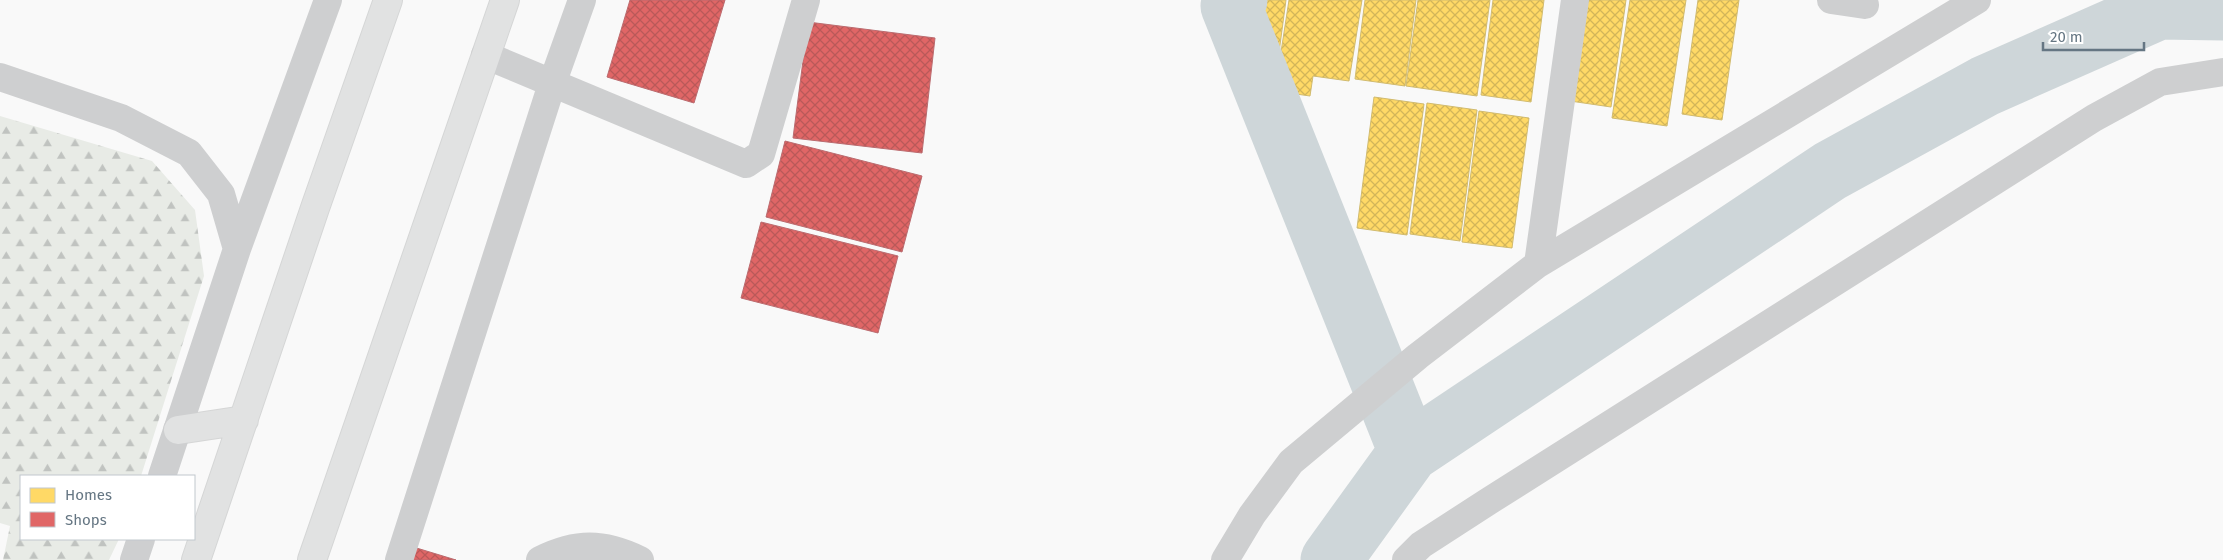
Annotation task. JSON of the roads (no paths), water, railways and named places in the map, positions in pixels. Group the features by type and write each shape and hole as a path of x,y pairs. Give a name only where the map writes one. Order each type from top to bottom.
{"highway":[{"path":"196,560 315,208 388,0"},
{"path":"312,560 505,0"},
{"path":"178,430 244,420"}],"street":[{"path":"162,475 237,249 328,0"},
{"path":"399,560 552,84 582,0"},
{"path":"485,55 746,164 761,154 806,0"},
{"path":"1538,264 1575,0"},
{"path":"1831,0 1865,5"},
{"path":"1225,560 1252,515 1291,462 1343,416 1538,264 1977,0"},
{"path":"1406,560 1421,545 1489,501 2094,118 2160,82 2223,72"},
{"path":"0,77 121,118 189,153 221,194 237,249"},
{"path":"134,560 141,540"},
{"path":"540,560 560,550 587,545 629,555 640,560"}],"waterway":[{"path":"1237,0 1231,6 1409,452"},
{"path":"1331,560 1409,452 1830,171 1985,86 2159,9 2223,10"}]}
